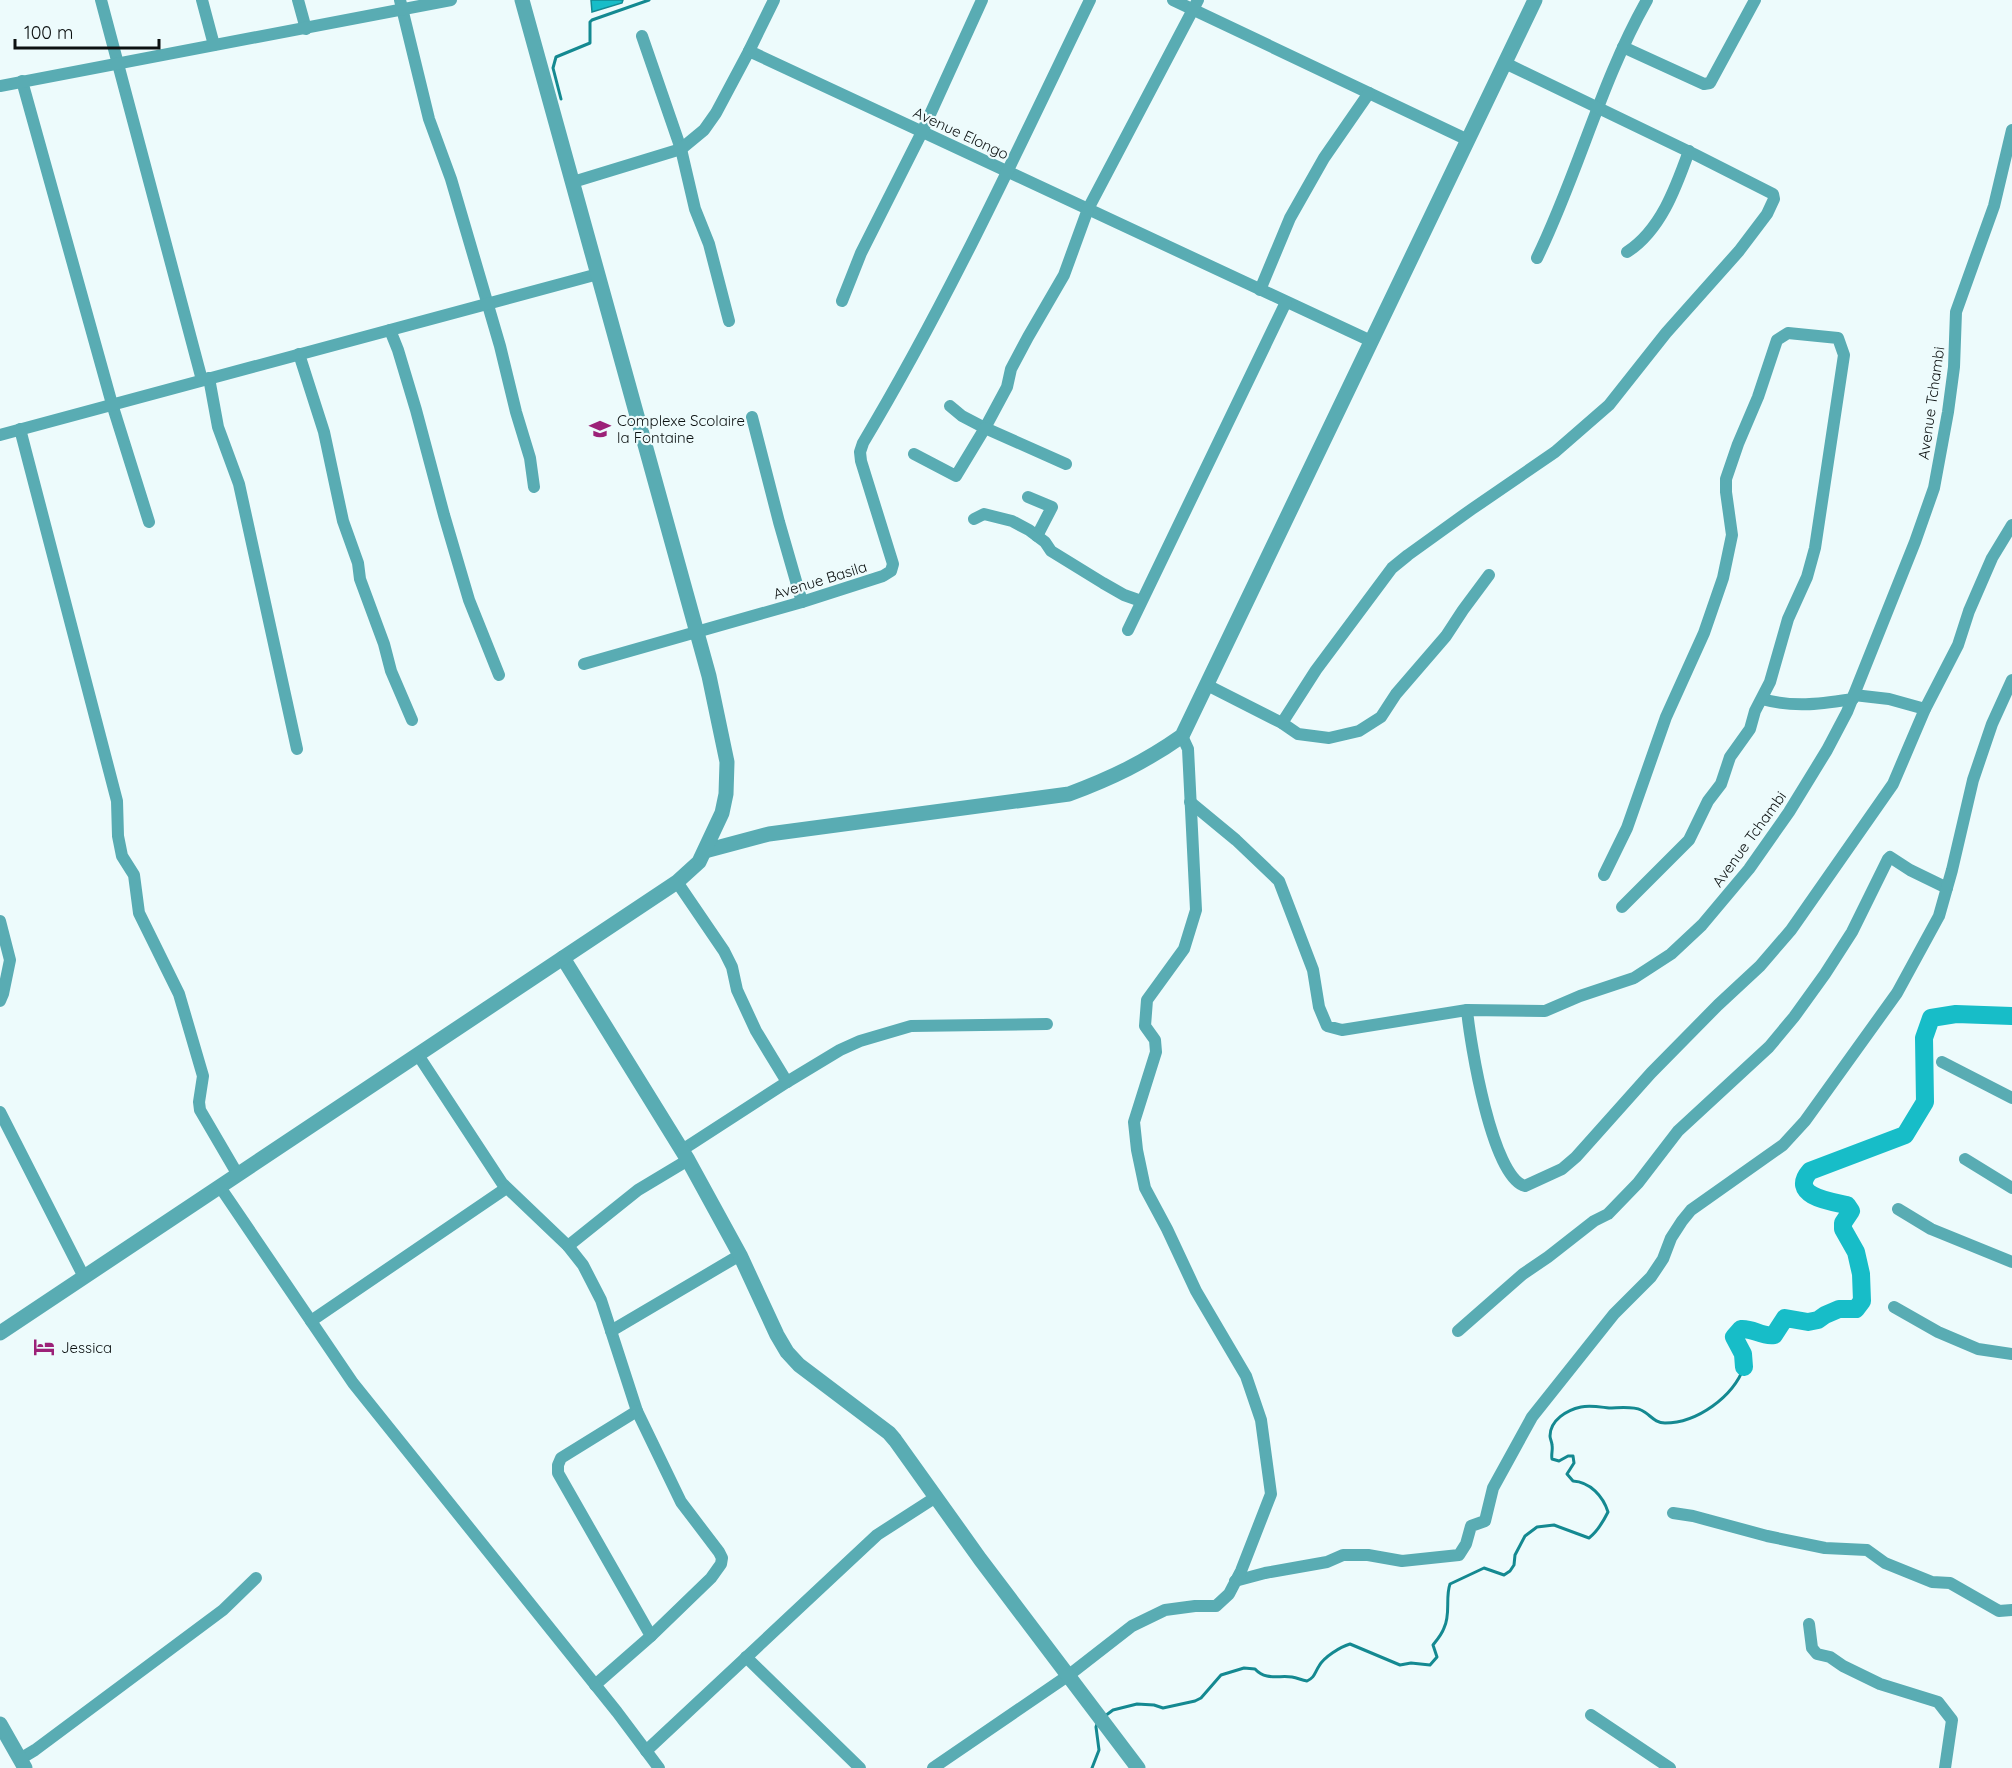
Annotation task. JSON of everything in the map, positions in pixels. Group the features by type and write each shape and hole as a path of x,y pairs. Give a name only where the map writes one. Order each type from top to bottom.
{"street":[{"path":"101,0 218,427 239,484 297,749"},
{"path":"201,0 214,45"},
{"path":"298,0 306,29"},
{"path":"0,86 306,29 401,5 451,0"},
{"path":"0,1334 677,882 695,866 705,851 722,813 726,794 727,762 714,697 698,632 522,0"},
{"path":"573,183 681,149 704,129 716,113 774,0"},
{"path":"842,301 861,253 922,132 982,0"},
{"path":"1007,171 1090,0"},
{"path":"1173,0 1196,5 1369,93 1468,140"},
{"path":"705,851 770,834 1069,794 1111,778 1155,755 1182,736 1535,0"},
{"path":"1537,258 1623,47 1647,0"},
{"path":"1623,47 1704,84 1710,83 1755,0"},
{"path":"401,5 429,119 488,303 530,458 534,486"},
{"path":"914,454 956,476 1007,387 1011,369 1064,275 1088,209 1196,5"},
{"path":"642,36 681,149 695,208 709,244 729,321"},
{"name":"Avenue Elongo","path":"749,51 1371,342"},
{"path":"1282,723 1316,670 1392,568 1472,508 1555,452 1600,413 1698,295 1739,251 1767,214 1774,200 1773,195 1689,151 1505,63"},
{"path":"22,81 112,404 149,522"},
{"path":"1260,290 1290,218 1324,158 1369,93"},
{"name":"Avenue Tchambi","path":"1190,802 1236,840 1278,881 1313,970 1319,1007 1327,1026 1342,1030 1467,1010 1545,1011 1580,996 1634,978 1671,954 1702,925 1749,869 1789,812 1827,750 1853,697 1934,488 1954,367 1956,312 1994,206 2012,130"},
{"path":"1627,252 1657,221 1676,187 1689,151"},
{"name":"Avenue Basila","path":"584,664 802,602 883,576 891,571 893,564 860,452 915,352 1007,171"},
{"path":"0,435 598,274"},
{"path":"1128,630 1286,302"},
{"path":"390,330 416,410 469,600 499,675"},
{"path":"1604,875 1627,828 1666,717 1704,633 1723,578 1732,535 1726,479 1777,340 1788,333 1839,338 1844,355 1815,548 1807,577 1788,619 1770,682 1755,711 1750,729 1730,757 1720,784 1708,801 1689,840 1622,907"},
{"path":"299,354 324,432 343,521 358,563 360,579 381,635 391,671 412,720"},
{"path":"950,406 962,416 985,428 1066,465"},
{"path":"752,417 778,522 802,602"},
{"path":"20,429 117,801 118,836 122,856 134,875 139,913 180,996 203,1076 200,1110 238,1174"},
{"path":"1028,497 1052,507 1037,536"},
{"path":"974,519 984,514 1012,521 1037,536 1051,551 1103,584 1141,601"},
{"path":"1467,1010 1470,1043 1492,1132 1506,1167 1519,1184 1525,1186 1562,1169 1576,1157 1651,1072 1760,966 1791,930 1893,784 1925,709 1958,645 1969,611 1992,558 2012,525"},
{"path":"1206,685 1282,723 1298,734 1329,738 1359,731 1381,717 1396,694 1446,636 1462,610 1489,575"},
{"path":"1235,1581 1327,1562 1343,1555 1368,1555 1402,1561 1459,1555 1466,1544 1471,1526 1485,1521 1493,1488 1535,1412 1614,1314 1651,1277 1682,1221 1691,1210 1783,1145 1805,1121 1897,993 1939,916 1973,780 1992,724 2012,680"},
{"path":"1762,699 1783,705 1808,705 1853,697 1889,699 1925,709"},
{"path":"933,1768 1069,1675 1132,1626 1165,1610 1216,1606 1229,1594 1271,1494 1261,1420 1245,1372 1196,1291 1163,1221 1147,1194 1134,1126 1138,1105 1156,1052 1155,1040 1145,1026 1147,1000 1184,949 1195,915 1188,749 1182,736"},
{"path":"1458,1331 1523,1274 1594,1221 1608,1214 1638,1183 1678,1131 1769,1047 1812,991 1852,932 1890,857 1910,870 1947,888"},
{"path":"677,882 724,951 732,967 737,990 756,1031 787,1082"},
{"path":"0,921 10,960 0,1001"},
{"path":"563,958 685,1155 740,1255 787,1352 799,1365 889,1433 1138,1768"},
{"path":"568,1245 685,1155 787,1082 840,1050 860,1041 911,1026 1047,1024"},
{"path":"418,1055 502,1183 568,1245 583,1265 601,1300 638,1411 681,1502 722,1558 721,1564 711,1578 651,1636 595,1685"},
{"path":"1942,1062 2012,1098"},
{"path":"0,1112 84,1278"},
{"path":"1965,1159 2012,1188"},
{"path":"220,1187 353,1383 659,1768"},
{"path":"311,1321 506,1189"},
{"path":"1898,1209 1931,1229 2012,1262"},
{"path":"611,1331 740,1255"},
{"path":"1894,1307 1938,1332 1978,1349 2012,1354"},
{"path":"638,1411 561,1458 558,1473 651,1636"},
{"path":"646,1750 877,1535 936,1497"},
{"path":"1673,1513 1825,1548 1867,1550 1888,1564 1932,1581 1950,1583 1999,1611 2012,1610"},
{"path":"0,1724 23,1764 35,1750 223,1610 255,1578"},
{"path":"1809,1624 1812,1648 1817,1654 1830,1657 1880,1684 1941,1704 1952,1720 1945,1768"},
{"path":"746,1657 860,1768"},
{"path":"1591,1715 1670,1768"}],"water":[{"path":"591,0 623,0 622,3 592,12"}],"waterway":[{"path":"561,99 553,68 556,57 590,43 590,22 592,20 649,0"},
{"path":"1744,1367 1743,1354 1734,1337 1741,1329 1774,1335 1785,1318 1808,1322 1818,1320 1839,1309 1856,1309 1862,1301 1861,1274 1856,1252 1843,1229 1843,1223 1851,1211 1847,1205 1823,1200 1808,1192 1804,1186 1810,1171 1905,1135 1925,1102 1924,1038 1931,1018 1956,1014 2012,1016"},
{"path":"1105,1716 1113,1710 1137,1704 1163,1708 1195,1701 1201,1698 1221,1675 1244,1668 1255,1669 1268,1676 1292,1677 1307,1681 1313,1677 1328,1656 1350,1644 1400,1665 1411,1663 1430,1665 1437,1657 1433,1645 1446,1623 1450,1584 1484,1568 1504,1575 1514,1565 1515,1555 1525,1536 1537,1527 1554,1525 1589,1538 1606,1516 1608,1512 1599,1495 1585,1484 1573,1481 1567,1474 1574,1463 1573,1456 1559,1461 1552,1459 1551,1430 1560,1417 1576,1408 1595,1406 1638,1409 1661,1423 1677,1422 1701,1413 1723,1398 1739,1378 1744,1367"},
{"path":"1092,1768 1099,1750 1096,1727 1098,1721"}],"place":[{"name":"Complexe Scolaire la Fontaine","path":"600,429"},
{"name":"Jessica","path":"44,1347"}]}
